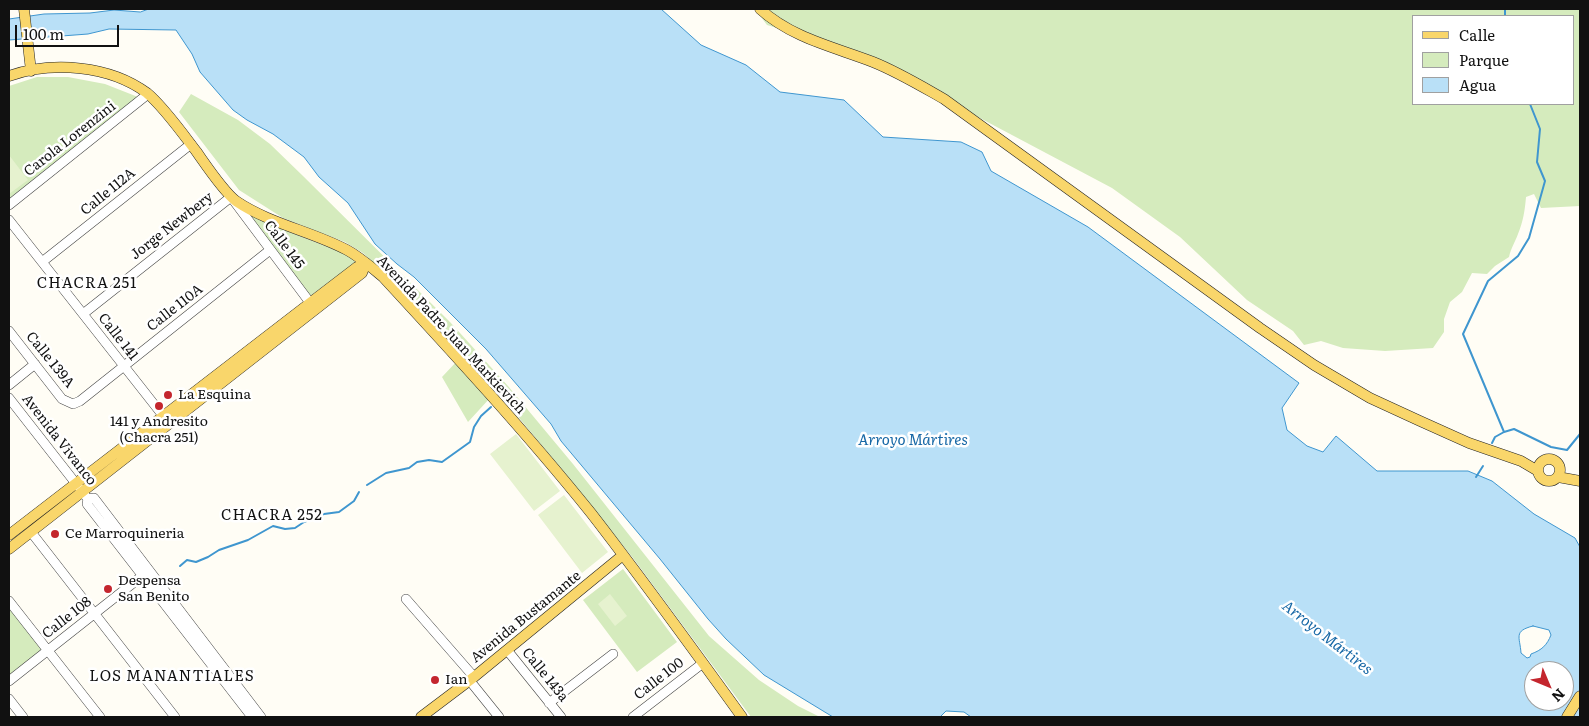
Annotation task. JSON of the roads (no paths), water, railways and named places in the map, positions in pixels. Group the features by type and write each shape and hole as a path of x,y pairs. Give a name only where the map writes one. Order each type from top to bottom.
{"main road":[{"path":"24,9 31,71"},
{"path":"760,9 770,18 797,34 825,46 874,62 914,81 944,99 1252,323 1314,365 1370,398 1469,443 1539,467"},
{"name":"Avenida Padre Juan Markievich","path":"9,76 51,67 74,68 95,72 133,84 148,94 231,197 253,212 346,250 383,277 510,417 566,484 623,555 742,717"},
{"path":"9,549 82,491 166,420 312,306 357,267 366,263"},
{"path":"1539,467 1547,459 1554,460 1559,473"},
{"path":"1539,467 1540,478 1546,481 1552,481 1559,473"},
{"path":"1559,473 1580,480"},
{"path":"9,535 82,491"},
{"name":"Avenida Bustamante","path":"421,717 472,679 623,555"},
{"path":"1567,717 1580,696"}],"street":[{"name":"Carola Lorenzini","path":"9,205 148,94"},
{"name":"Calle 112A","path":"42,262 190,144"},
{"name":"Calle 145","path":"231,197 312,306"},
{"name":"Jorge Newbery","path":"83,314 231,197"},
{"name":"Calle 141","path":"9,220 166,420"},
{"name":"Calle 110A","path":"73,404 270,250"},
{"name":"Calle 139A","path":"9,331 62,399 73,404"},
{"path":"9,385 35,364"},
{"name":"Avenida Vivanco","path":"9,398 82,491 87,504 247,715"},
{"name":"Avenida Vivanco","path":"82,491 94,498 261,717"},
{"path":"31,532 175,717"},
{"name":"Calle 108","path":"9,681 142,576"},
{"path":"406,599 472,679 499,717"},
{"path":"9,601 100,717"},
{"name":"Calle 143a","path":"507,650 561,717"},
{"path":"550,703 613,654"},
{"name":"Calle 100","path":"633,717 703,663"},
{"path":"9,699 23,717"}],"water":[{"name":"Arroyo Mártires","path":"149,9 661,9 701,45 746,65 780,92 844,100 883,137 961,142 982,152 991,171 1088,227 1299,383 1282,408 1287,430 1307,446 1323,452 1336,436 1377,471 1468,471 1492,481 1534,514 1575,538 1580,547 1580,717 971,717 964,712 946,711 940,717 833,717 764,675 726,639 561,441 551,424 486,349 414,277 375,244 348,203 319,177 304,157 273,134 233,110 200,72 192,54 176,30 109,29 88,34 9,40 9,19 44,14 90,13 114,10 140,12","holes":["1533,626 1549,630 1551,635 1544,647 1527,658 1521,653 1519,635 1523,630"]}],"waterway":[{"path":"1505,9 1505,15"},
{"path":"1504,432 1463,334 1488,281 1518,256 1529,238 1545,181 1537,162 1540,129 1530,105"},
{"path":"367,485 386,473 409,468 417,462 429,460 442,462 470,442 474,427 481,416 491,407"},
{"path":"1492,443 1495,437 1514,429 1551,447 1567,450 1580,434"},
{"path":"1476,477 1483,466"},
{"path":"180,566 187,560 196,562 219,550 248,540 273,526 285,529 295,528 324,514 339,512 354,501 359,492"}],"place":[{"name":"La Esquina","path":"168,395"},
{"name":"141 y Andresito (Chacra 251)","path":"159,406"},
{"name":"Ce Marroquineria","path":"55,534"},
{"name":"Despensa San Benito","path":"108,589"},
{"name":"Ian","path":"435,680"}],"district":[{"name":"CHACRA 251","path":"87,284"},
{"name":"CHACRA 252","path":"272,516"},
{"name":"LOS MANANTIALES","path":"172,677"}]}
